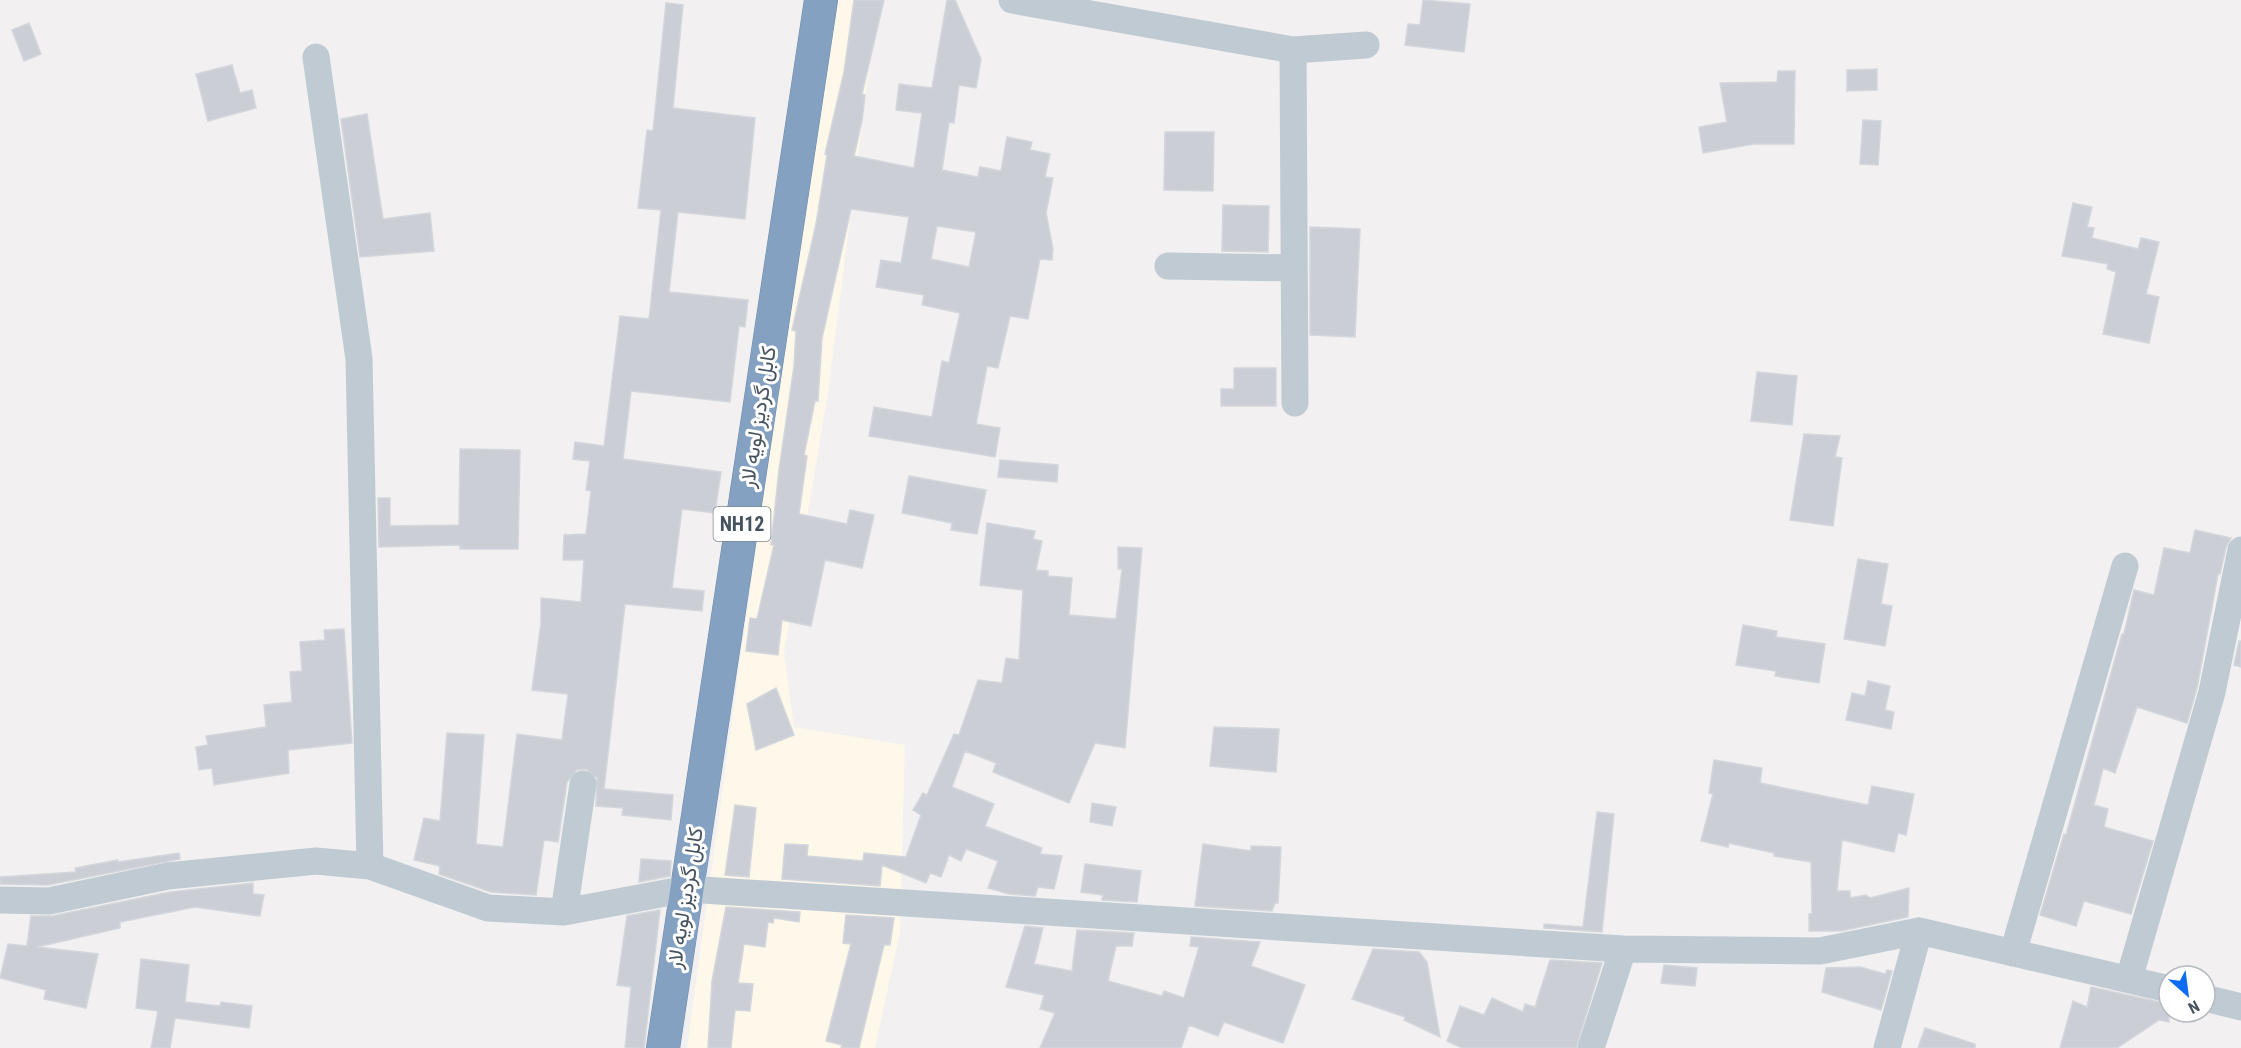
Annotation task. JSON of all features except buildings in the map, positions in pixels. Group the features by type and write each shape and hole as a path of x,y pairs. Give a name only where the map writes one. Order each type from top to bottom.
{"highway":[{"name":"کابل گردیز لویه لار","path":"663,1048 821,0"}],"street":[{"path":"1012,0 1293,51 1366,45"},
{"path":"1293,51 1295,403"},
{"path":"316,57 359,359 370,866"},
{"path":"1168,266 1294,268"},
{"path":"2129,979 2212,693 2241,550"},
{"path":"2013,953 2125,566"},
{"path":"564,912 583,784"},
{"path":"0,900 49,901 168,876 316,861 370,866 488,908 564,912 687,889 1623,949 1820,951 1919,931 2157,986"},
{"path":"1887,1048 1919,931"},
{"path":"1591,1048 1623,949"},
{"path":"2217,1001 2241,1007"}],"shaded area":[{"path":"831,0 878,0 828,392 784,654 794,727 905,745 900,932 875,1048 687,1048"}]}
